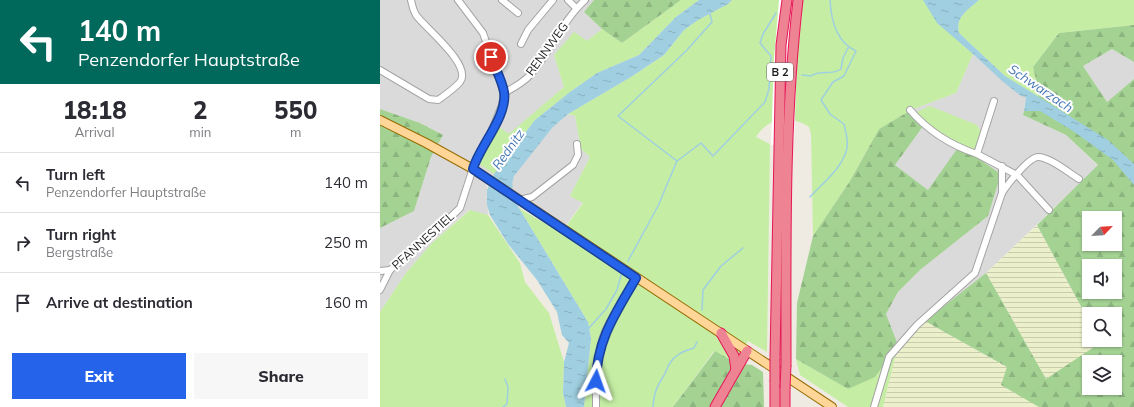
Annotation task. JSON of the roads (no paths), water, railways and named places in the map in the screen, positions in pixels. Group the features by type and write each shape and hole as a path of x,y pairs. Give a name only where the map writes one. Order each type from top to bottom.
{"highway":[{"name":"B 2","path":"785,407 786,365 781,45 787,0"},
{"name":"B 2","path":"775,406 775,358 783,144 798,0"},
{"path":"721,333 734,356 736,370"},
{"path":"715,407 747,351"}],"main road":[{"path":"380,120 473,169 626,272 832,407"}],"street":[{"path":"380,70 429,100 438,100 460,82 462,77 461,71 452,54 434,32 415,14 411,0"},
{"path":"458,0 483,33 504,93"},
{"path":"502,0 518,13"},
{"path":"521,44 536,20 553,0"},
{"path":"568,0 576,8"},
{"name":"RENNWEG","path":"504,93 529,76 542,61 576,8 585,0"},
{"name":"PFANNESTIEL","path":"380,290 390,270 435,232 460,208 476,159 497,121 504,93"},
{"path":"977,154 994,101"},
{"path":"910,110 920,122 940,138 957,147 977,154 1002,166 1017,175 1049,210"},
{"path":"517,198 532,197 573,165 578,155 577,144"},
{"path":"1002,193 1031,160 1037,157 1046,159 1079,179"},
{"path":"874,407 889,356 917,325 975,273 1002,193 1002,166"},
{"path":"380,271 390,270"},
{"path":"596,407 597,368 603,339 610,323 636,278"}],"water":[{"path":"699,0 732,0 728,4 698,20 684,30 664,55 631,77 568,114 552,128 514,176 514,196 519,208 588,322 591,338 584,407 566,407 563,393 564,362 569,343 562,335 557,312 537,280 508,244 490,215 487,205 487,190 494,174 535,120 597,73 639,55 676,17"},
{"path":"923,0 979,0 963,14 959,22 959,33 1005,76 1108,140 1134,164 1134,185 1113,160 1073,131 1040,111 1024,111 1026,97 1021,96 1002,81 937,23"}],"waterway":[{"path":"810,197 840,165 846,152 847,145 844,124 830,114 821,100 833,82 844,76 856,51 849,47 839,36 833,23 830,0"},
{"path":"628,261 658,206 677,161 701,143 713,156 765,102 769,89 771,56 760,43 763,34 776,13"},
{"path":"677,161 618,116 687,50 712,22 710,14"},
{"path":"802,75 811,76 818,73 834,72 841,69 843,58 848,48"},
{"path":"702,310 703,290 721,266 743,248"},
{"path":"589,328 606,309 617,290 622,272"},
{"path":"653,407 657,388 670,363 681,353 694,348 697,342"},
{"path":"503,407 507,404 508,387 505,379"}],"water label":[{"name":"Schwarzach","path":"1041,88"},
{"name":"Rednitz","path":"508,149"}]}
